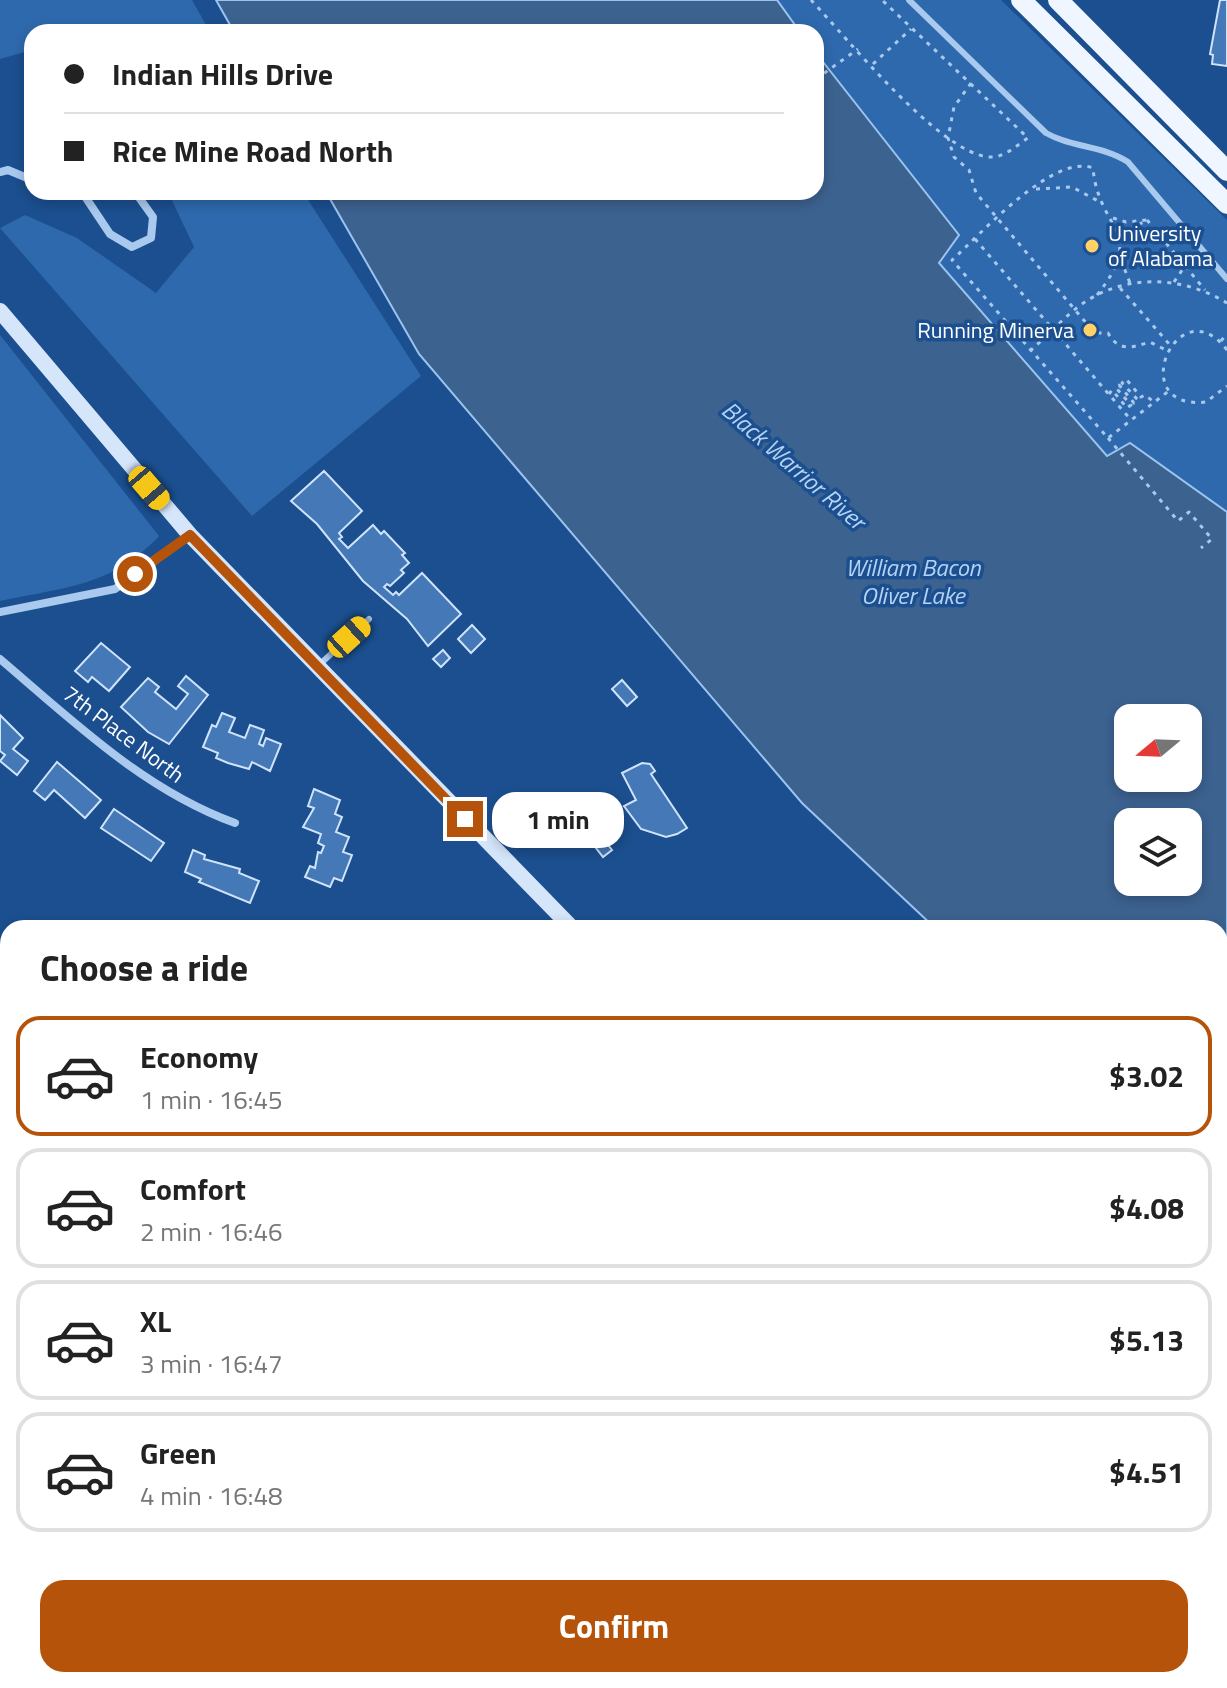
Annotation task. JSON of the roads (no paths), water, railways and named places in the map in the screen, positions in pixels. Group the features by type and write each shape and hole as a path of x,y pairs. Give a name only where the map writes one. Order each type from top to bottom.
{"main road":[{"path":"1021,0 1227,204"},
{"path":"1058,0 1227,171"},
{"path":"0,311 190,535 564,920"}],"street":[{"path":"0,172 8,170 24,177"},
{"path":"87,200 110,234 132,247 151,238 153,217 141,200"},
{"path":"0,612 115,589 190,535"},
{"name":"7th Place North","path":"0,659 134,770 164,791 235,823"}],"lane":[{"path":"909,0 1046,133 1059,140 1114,153 1128,162 1227,279"},
{"path":"316,668 369,619"}],"water":[{"path":"216,0 777,0 794,24 230,24"},
{"name":"William Bacon Oliver Lake","path":"824,63 959,235 939,263 1107,456 1130,443 1227,512 1227,920 926,920 802,803 419,354 331,200 824,200"}],"place":[{"name":"University of Alabama","path":"1092,246"},
{"name":"Running Minerva","path":"1090,330"}],"water label":[{"name":"Black Warrior River","path":"794,465"}]}
